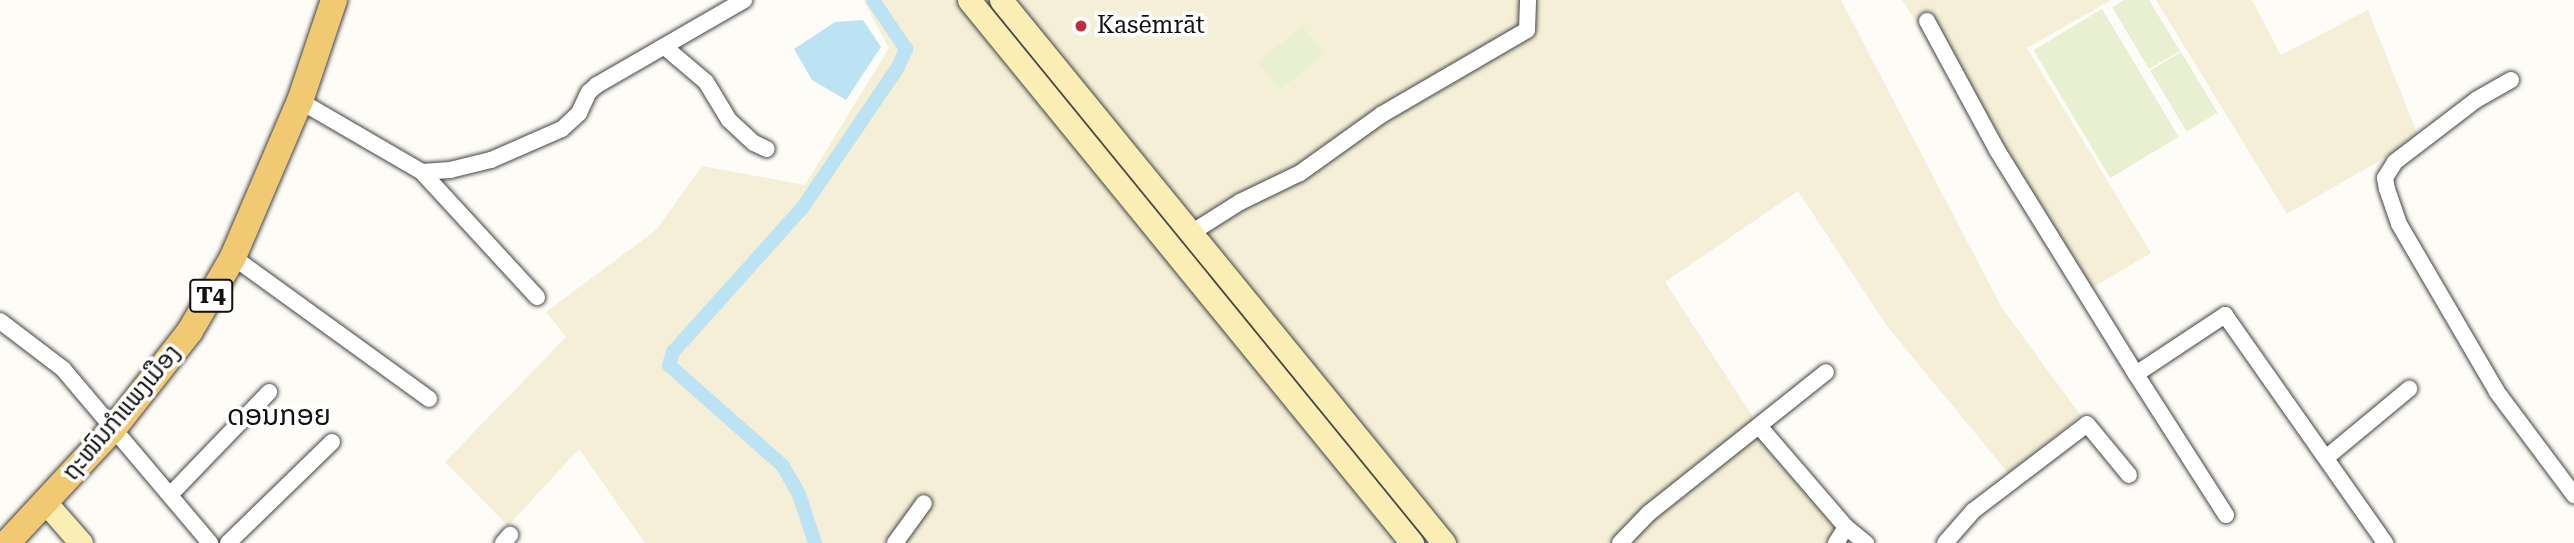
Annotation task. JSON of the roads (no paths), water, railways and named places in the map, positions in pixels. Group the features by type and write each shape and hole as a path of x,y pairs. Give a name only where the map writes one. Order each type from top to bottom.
{"main road":[{"name":"ຖະໜົນກຳແພງເມືອງ","path":"7,543 113,429 190,331 233,257 300,101 334,0"}],"street":[{"path":"422,172 460,168 533,143 571,122 597,85 666,48 744,0"},
{"path":"969,0 1412,543"},
{"path":"1001,0 1444,543"},
{"path":"1191,233 1240,202 1300,173 1381,115 1527,30 1528,0"},
{"path":"1927,21 1997,150 2227,515"},
{"path":"1019,61 1037,46"},
{"path":"666,48 706,82 729,120 754,143 767,149"},
{"path":"2511,80 2476,100 2395,162 2385,178 2399,224 2497,392 2574,495"},
{"path":"300,101 422,172 537,297"},
{"path":"233,257 429,399"},
{"path":"2136,374 2225,315 2385,543"},
{"path":"0,321 63,369 210,543"},
{"path":"1620,543 1649,513 1826,372"},
{"path":"2327,457 2409,389"},
{"path":"170,495 269,392"},
{"path":"1945,543 1973,511 2087,424 2129,475"},
{"path":"1759,426 1846,527 1866,543"},
{"path":"228,543 332,442"},
{"path":"47,503 81,543"},
{"path":"895,543 924,503"},
{"path":"1836,543 1846,527"}],"water":[{"path":"863,20 881,47 846,100 812,80 794,49 835,22"}],"waterway":[{"path":"815,543 799,494 783,466 669,365 673,352 803,207 898,67 906,49 873,0"}],"place":[{"name":"Kasēmrāt","path":"1081,26"}],"district":[{"name":"ດອນກອຍ","path":"279,416"}]}
